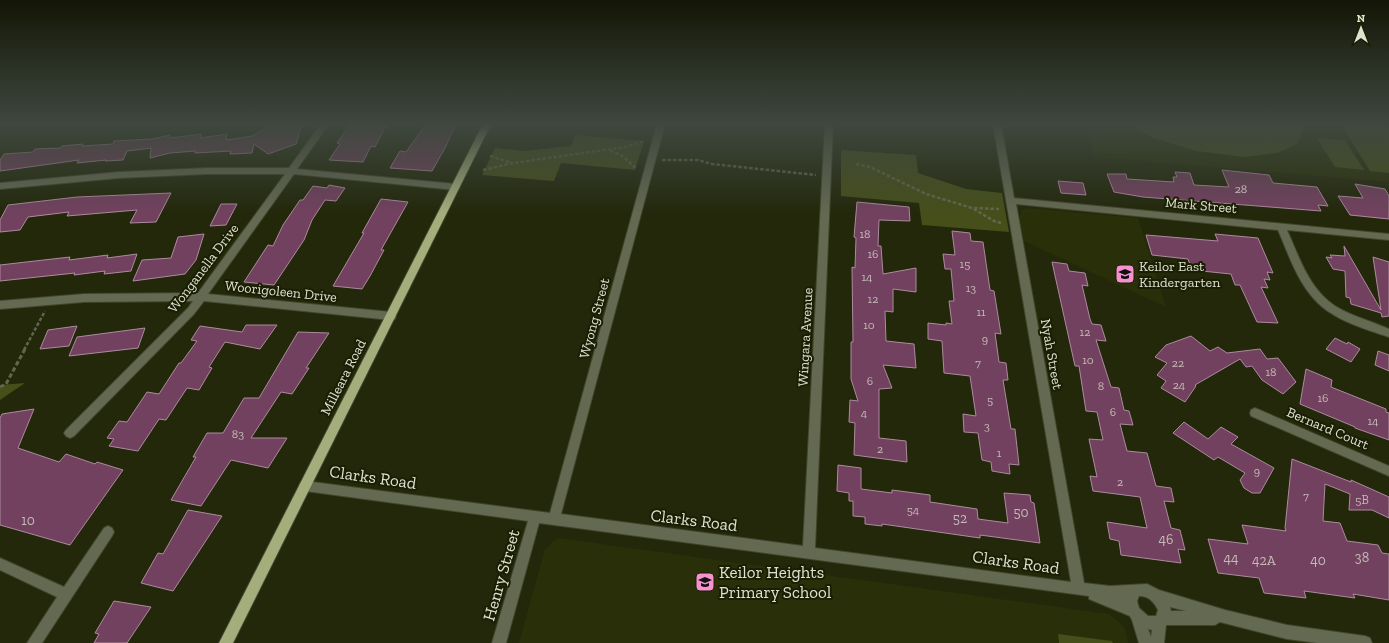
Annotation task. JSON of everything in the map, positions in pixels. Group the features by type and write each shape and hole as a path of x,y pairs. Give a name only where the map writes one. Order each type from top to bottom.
{"main road":[{"name":"Milleara Road","path":"226,643 472,154"}],"street":[{"name":"Wonganella Drive","path":"70,433 191,310 303,154"},
{"name":"Wyong Street","path":"554,519 653,154"},
{"name":"Wingara Avenue","path":"809,552 828,154"},
{"name":"Nyah Street","path":"1002,154 1079,589"},
{"path":"0,186 119,175 207,171 291,171 456,187"},
{"name":"Mark Street","path":"1011,201 1389,237"},
{"path":"1281,227 1312,291 1324,304 1345,316 1389,333"},
{"name":"Woorigoleen Drive","path":"0,305 84,298 201,297 391,316"},
{"name":"Bernard Court","path":"1255,413 1389,471"},
{"name":"Clarks Road","path":"305,486 1079,589 1110,592 1134,592"},
{"name":"Henry Street","path":"499,643 535,517"},
{"path":"34,643 108,532"},
{"path":"0,564 66,594"},
{"name":"Clarks Road","path":"1079,589 1109,600 1136,614"},
{"path":"1146,643 1130,600 1131,595 1134,592 1142,590 1225,617 1287,632 1365,643"},
{"path":"1156,643 1161,620 1165,610 1164,605 1157,596"},
{"path":"1136,614 1149,623 1161,620 1225,617"}],"path":[{"path":"483,170 513,163 571,154"},
{"path":"618,154 637,168"},
{"path":"490,156 513,163"},
{"path":"663,160 698,160 712,164 814,175"},
{"path":"856,164 870,166 926,194 972,208 994,221 1002,223"},
{"path":"972,208 999,209"},
{"path":"0,387 6,384 44,313"}],"shaded area":[{"path":"492,154 640,154 635,170 561,163 554,181 482,175"},
{"path":"841,154 916,155 918,173 966,189 1002,193 1009,232 922,225 919,203 841,196"},
{"path":"1094,154 1389,154 1389,182 1095,157"},
{"path":"1221,154 1269,154 1244,157"},
{"path":"1327,154 1354,154 1364,170 1335,167"},
{"path":"1360,154 1389,154 1389,173 1370,171"},
{"name":"Keilor East Kindergarten","path":"1027,208 1138,218 1166,307 1024,241 1019,217 1022,210"},
{"path":"25,383 0,400 0,385"},
{"name":"Keilor Heights Primary School","path":"558,538 1109,614 1124,627 1128,643 519,643 545,549"},
{"path":"1058,634 1112,641 1113,643 1059,643"}],"building":[{"path":"4,154 126,154 123,160 77,163 79,160 0,171 0,160"},
{"path":"150,154 166,154 150,158"},
{"path":"333,154 367,154 363,162 329,160"},
{"path":"398,154 442,154 432,171 390,168"},
{"path":"1222,170 1269,175 1273,183 1317,187 1328,206 1318,205 1321,211 1143,197 1114,192 1107,174 1126,174 1127,179 1174,182 1173,177 1177,177 1175,172 1190,173 1194,185 1229,187"},
{"path":"1058,181 1083,183 1086,195 1061,193"},
{"path":"1355,184 1385,189 1389,196 1389,219 1350,215 1338,196 1363,198"},
{"path":"329,185 345,188 336,201 325,200 312,220 304,240 274,285 244,282 268,245 273,246 283,225 300,200 303,200 313,186 327,188"},
{"path":"171,193 156,222 130,223 137,210 67,216 69,212 28,217 20,230 0,232 0,220 8,205 77,197"},
{"path":"381,199 408,202 381,250 384,250 370,276 362,289 333,286 364,233 362,233"},
{"path":"857,202 909,207 910,221 879,220 878,246 881,246 883,274 916,268 916,292 893,289 893,312 885,311 886,341 914,344 916,368 883,365 892,388 879,389 879,438 906,441 907,462 854,455 855,423 849,422 850,400 858,401 851,379 851,342 853,342 852,267 855,268 856,238 854,237"},
{"path":"221,204 237,204 226,225 210,226"},
{"path":"952,231 970,233 971,241 983,242 990,290 994,291 1001,334 995,333 999,362 1006,363 1008,380 1003,380 1011,429 1015,429 1019,465 1009,464 1010,474 992,471 991,462 982,460 978,433 964,432 963,414 976,416 970,376 944,373 942,341 928,339 928,323 946,325 946,323 952,324 949,301 954,301 951,269 945,269 943,254 955,255"},
{"path":"204,234 196,260 185,274 133,281 142,260 171,258 178,237"},
{"path":"1215,234 1258,238 1273,273 1267,272 1270,280 1264,279 1268,288 1261,287 1278,323 1257,322 1240,285 1235,285 1231,274 1192,270 1188,259 1152,255 1146,235 1218,241"},
{"path":"1344,246 1381,310 1373,257 1389,262 1389,316 1382,317 1381,313 1351,304 1350,298 1346,297 1345,271 1333,269 1326,257 1332,258 1330,255 1345,256"},
{"path":"137,254 131,271 104,274 105,271 74,275 75,273 0,281 0,265 70,257 69,260 108,255 107,258"},
{"path":"1052,262 1067,264 1069,271 1085,273 1088,286 1082,285 1090,319 1092,324 1101,325 1106,341 1096,340 1111,387 1119,388 1124,410 1129,411 1133,425 1120,424 1127,451 1147,453 1156,486 1171,488 1174,502 1164,501 1171,528 1180,530 1185,550 1178,549 1181,563 1121,555 1119,541 1110,539 1107,522 1147,528 1140,497 1093,491 1090,476 1097,477 1089,439 1103,440 1097,412 1086,411 1079,366 1075,366"},
{"path":"246,325 277,325 260,349 225,342 209,367 212,368 199,390 187,388 166,420 159,419 138,451 109,446 114,439 107,438 119,421 127,422 147,392 159,394 179,363 181,363 197,341 191,340 200,326 242,332"},
{"path":"77,326 69,346 40,349 48,330"},
{"path":"145,328 138,348 69,356 77,337"},
{"path":"298,332 329,333 306,368 309,368 292,394 281,392 251,438 287,438 268,468 231,460 201,506 171,500 196,457 193,457 207,433 223,433 244,398 259,398"},
{"path":"1191,336 1210,351 1218,347 1227,353 1260,349 1267,359 1278,358 1296,382 1283,394 1262,380 1252,366 1246,367 1240,359 1195,385 1196,386 1185,402 1161,388 1166,381 1157,375 1167,363 1155,357 1166,345"},
{"path":"1335,338 1347,344 1348,342 1360,349 1351,362 1326,349"},
{"path":"1378,351 1389,355 1389,371 1375,365"},
{"path":"1306,369 1332,380 1331,387 1386,409 1386,412 1389,413 1389,440 1355,428 1300,404"},
{"path":"34,409 18,448 59,462 66,454 95,464 97,462 123,470 70,545 0,525 0,418 2,414"},
{"path":"1184,422 1208,439 1221,427 1238,437 1231,444 1274,468 1260,493 1252,493 1244,488 1240,480 1245,473 1218,457 1214,460 1173,433"},
{"path":"1292,459 1351,482 1351,480 1389,497 1389,518 1372,510 1349,510 1350,494 1325,484 1323,521 1340,523 1347,541 1378,545 1382,553 1389,554 1389,600 1353,594 1355,598 1304,591 1306,598 1264,593 1259,578 1218,573 1208,539 1248,544 1242,525 1286,531 1285,528"},
{"path":"838,465 861,468 861,489 892,493 892,490 930,495 930,502 977,509 978,519 1008,523 1004,493 1030,495 1031,502 1034,503 1040,543 980,535 980,538 882,524 882,526 865,524 865,517 853,516 853,501 849,501 849,493 837,491"},
{"path":"188,510 222,516 173,591 141,583 158,553 163,554"},
{"path":"114,601 151,607 127,643 94,643 99,634 95,633"}],"place":[{"name":"Keilor East Kindergarten","path":"1125,274"},
{"name":"Keilor Heights Primary School","path":"705,582"}]}
